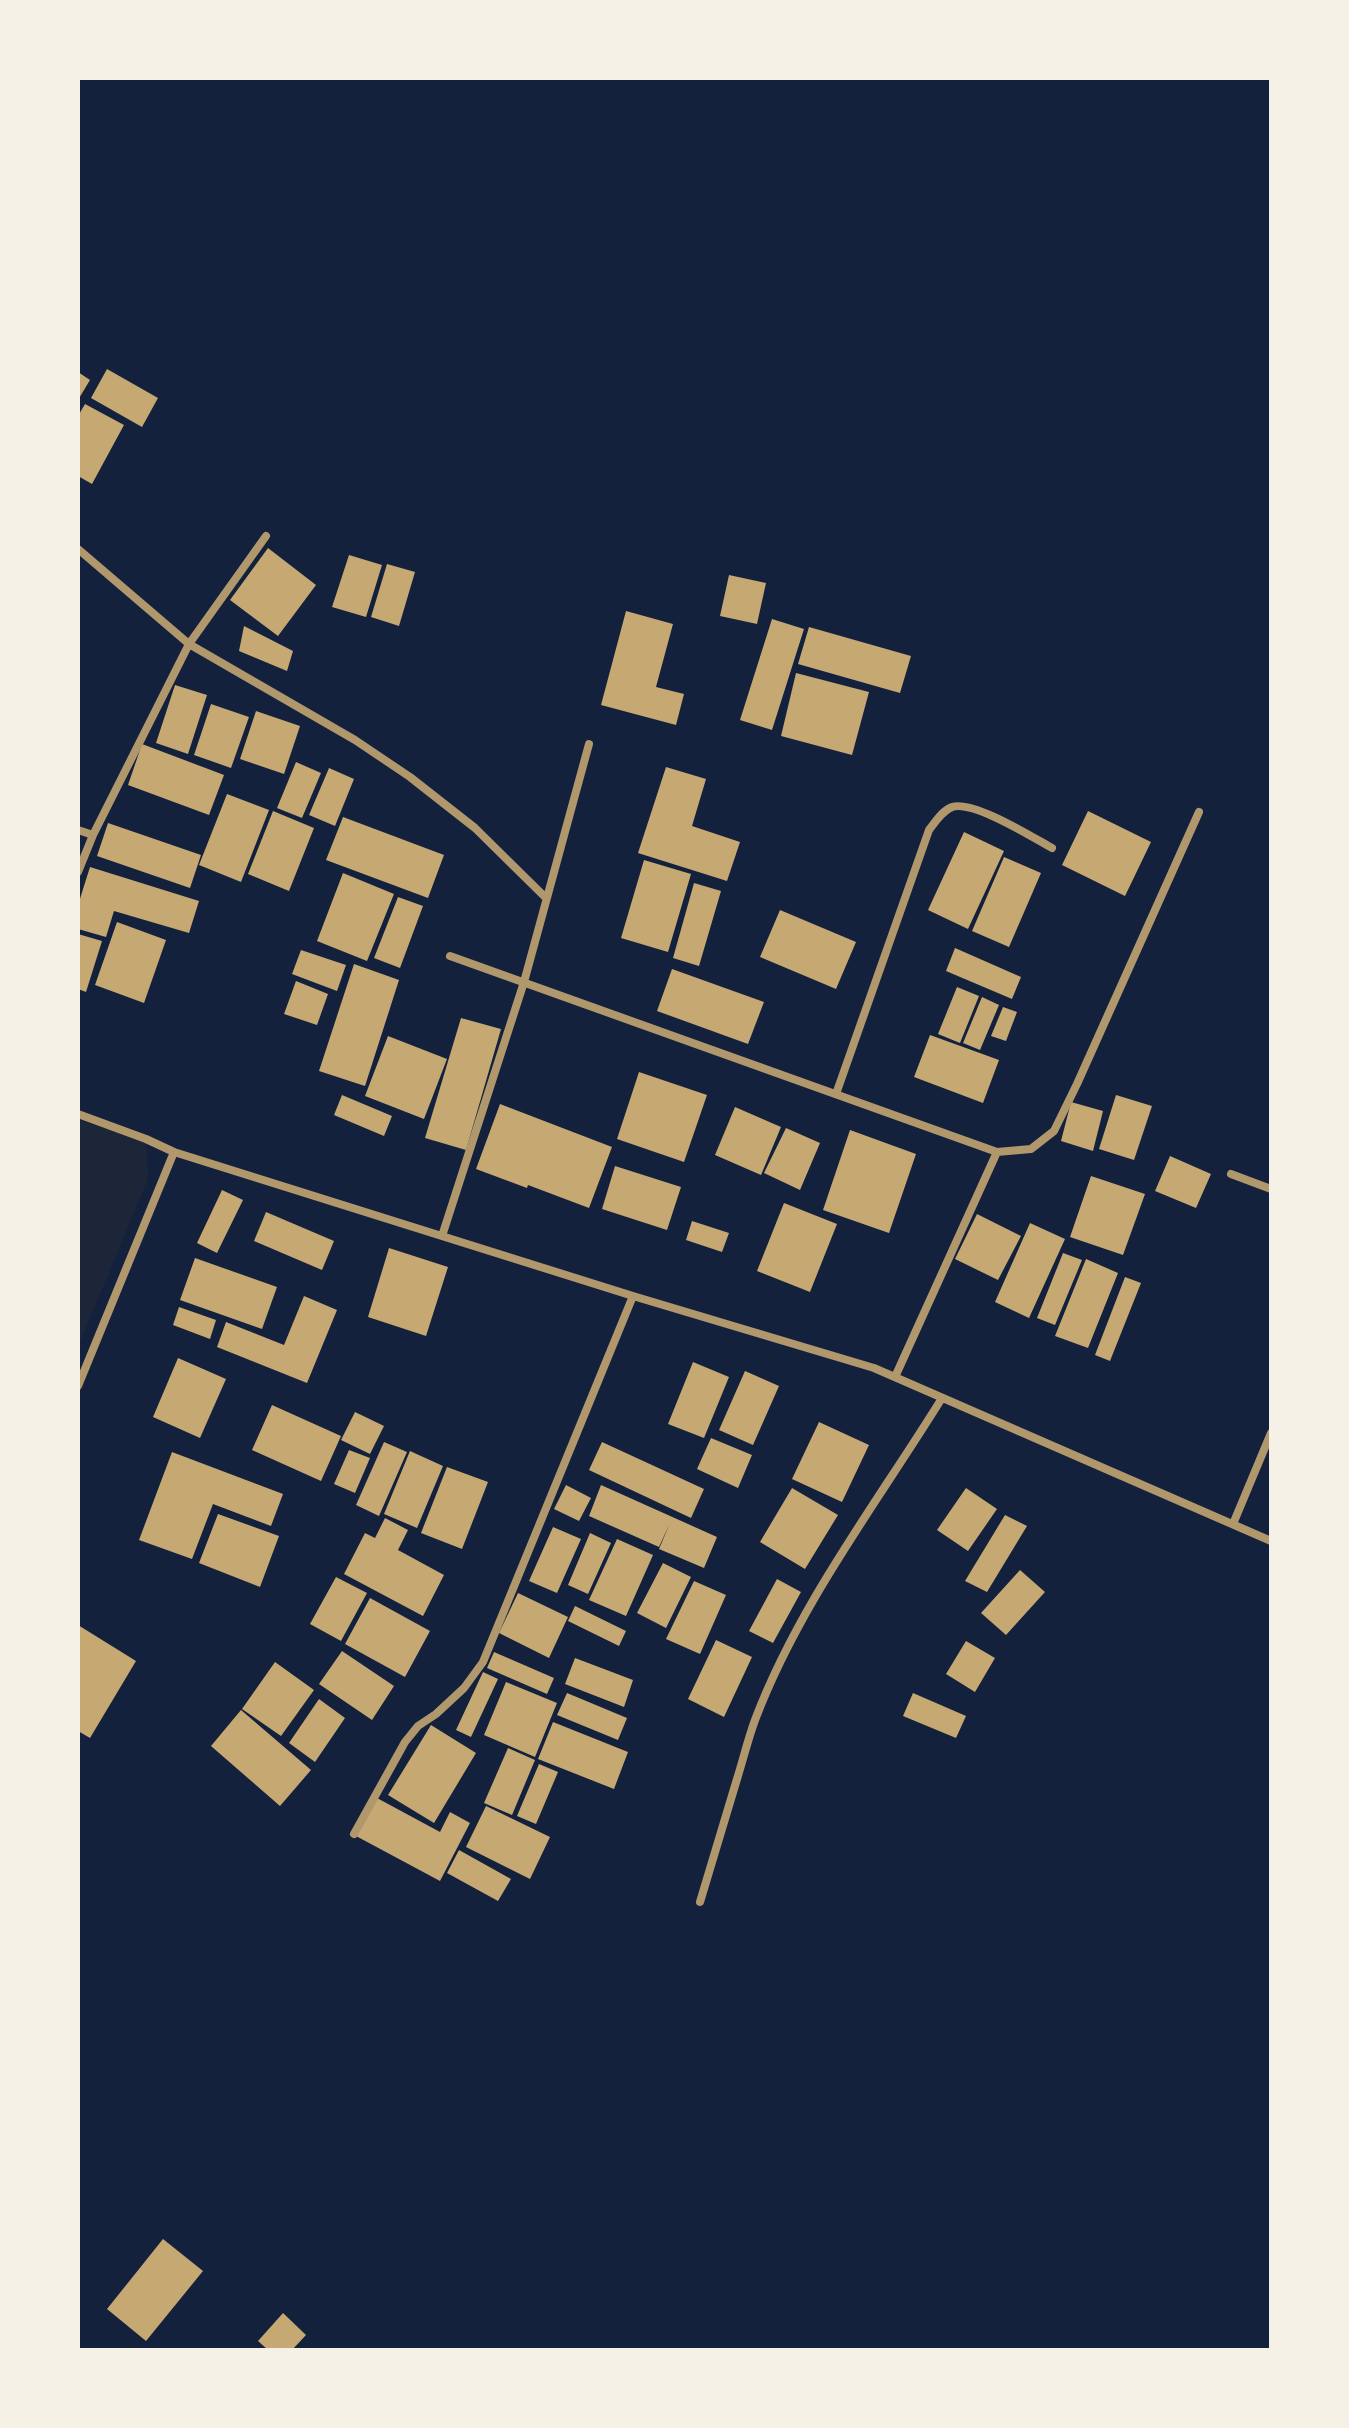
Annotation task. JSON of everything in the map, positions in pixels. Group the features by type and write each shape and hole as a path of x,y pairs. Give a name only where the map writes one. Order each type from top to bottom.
{"street":[{"path":"78,872 93,835 189,644 266,536"},
{"path":"78,549 189,644 355,740 410,777 475,828 546,898"},
{"path":"442,1236 524,982 589,744"},
{"path":"836,1094 929,830 939,816 953,807 973,807 1052,848"},
{"path":"450,956 997,1152 1031,1149 1054,1131 1199,812"},
{"path":"78,830 93,835"},
{"path":"78,1114 174,1152 874,1368 1271,1541"},
{"path":"78,1386 174,1152"},
{"path":"895,1377 997,1152"},
{"path":"1231,1174 1271,1189"},
{"path":"354,1834 405,1742 418,1726 464,1688 483,1662 633,1296"},
{"path":"700,1902 755,1721 782,1660 846,1546 893,1478 942,1398"},
{"path":"1233,1524 1271,1433"}],"shaded area":[{"path":"78,1120 146,1139 148,1179 78,1347"}],"building":[{"path":"107,369 158,398 142,427 91,398"},
{"path":"78,372 90,380 78,400"},
{"path":"85,404 124,425 92,484 78,476 78,416"},
{"path":"268,548 316,585 278,636 230,600"},
{"path":"349,555 382,565 366,617 332,607"},
{"path":"387,564 415,572 399,626 371,617"},
{"path":"729,575 766,583 757,624 720,616"},
{"path":"626,611 673,624 656,687 684,694 676,725 601,705"},
{"path":"772,619 804,629 772,730 740,720"},
{"path":"244,626 293,651 287,671 239,651"},
{"path":"809,627 911,656 900,693 798,664"},
{"path":"796,673 869,692 852,755 781,736"},
{"path":"175,685 207,695 188,754 156,743"},
{"path":"211,704 249,717 231,768 194,755"},
{"path":"256,711 300,726 284,774 240,759"},
{"path":"142,744 224,775 209,815 128,785"},
{"path":"296,762 321,773 302,818 277,808"},
{"path":"666,767 706,779 692,826 740,842 727,881 638,853"},
{"path":"329,768 354,779 335,826 309,815"},
{"path":"227,794 269,810 241,882 199,865"},
{"path":"273,811 314,828 289,891 248,874"},
{"path":"1088,811 1151,842 1125,896 1062,865"},
{"path":"343,817 444,855 428,898 326,860"},
{"path":"108,823 201,855 190,888 97,856"},
{"path":"964,832 1004,851 968,929 928,910"},
{"path":"1004,857 1041,873 1009,947 972,931"},
{"path":"644,860 691,874 668,952 621,938"},
{"path":"90,867 199,901 189,933 114,911 106,937 78,929 78,905"},
{"path":"343,873 394,894 367,961 317,941"},
{"path":"694,883 721,891 699,966 673,958"},
{"path":"398,897 423,906 400,968 374,958"},
{"path":"780,910 856,942 836,989 760,957"},
{"path":"117,922 166,940 144,1003 95,985"},
{"path":"78,934 102,941 86,992 78,989"},
{"path":"955,948 1021,977 1012,999 946,971"},
{"path":"301,950 346,965 337,991 292,974"},
{"path":"354,964 399,980 365,1086 319,1071"},
{"path":"672,969 764,1002 748,1044 657,1011"},
{"path":"296,981 328,994 317,1025 284,1014"},
{"path":"957,987 979,996 960,1043 938,1034"},
{"path":"982,997 999,1005 980,1050 963,1043"},
{"path":"1003,1007 1017,1012 1006,1041 991,1036"},
{"path":"461,1018 501,1029 466,1150 425,1138"},
{"path":"930,1035 999,1060 983,1103 914,1077"},
{"path":"388,1036 447,1059 424,1119 365,1096"},
{"path":"639,1072 707,1095 684,1162 617,1139"},
{"path":"342,1095 392,1116 384,1136 334,1115"},
{"path":"1116,1095 1152,1106 1134,1160 1099,1149"},
{"path":"1071,1102 1103,1111 1093,1151 1061,1141"},
{"path":"500,1104 612,1147 589,1208 476,1169"},
{"path":"735,1107 781,1127 761,1175 715,1155"},
{"path":"786,1128 820,1143 800,1190 764,1173"},
{"path":"850,1130 916,1154 889,1233 823,1210"},
{"path":"1170,1156 1211,1174 1196,1208 1155,1191"},
{"path":"615,1166 681,1187 667,1230 602,1209"},
{"path":"1091,1176 1145,1194 1123,1255 1070,1237"},
{"path":"222,1190 243,1200 217,1253 197,1243"},
{"path":"784,1203 837,1224 810,1292 757,1271"},
{"path":"266,1212 334,1241 322,1270 254,1241"},
{"path":"977,1214 1021,1236 998,1280 955,1259"},
{"path":"692,1221 729,1233 722,1252 686,1240"},
{"path":"1030,1223 1065,1239 1029,1318 995,1302"},
{"path":"389,1248 448,1267 426,1336 368,1317"},
{"path":"1063,1253 1082,1260 1055,1325 1037,1318"},
{"path":"195,1258 277,1287 262,1329 180,1300"},
{"path":"1086,1259 1118,1273 1088,1348 1055,1336"},
{"path":"1125,1277 1141,1283 1110,1361 1095,1355"},
{"path":"304,1296 337,1310 307,1383 217,1347 226,1322 284,1345"},
{"path":"179,1307 216,1320 210,1339 173,1325"},
{"path":"178,1358 226,1379 200,1438 153,1417"},
{"path":"693,1362 729,1377 704,1438 668,1424"},
{"path":"745,1371 779,1386 753,1445 719,1430"},
{"path":"272,1405 341,1436 321,1481 252,1450"},
{"path":"355,1412 384,1426 370,1454 341,1440"},
{"path":"819,1422 869,1445 842,1502 792,1479"},
{"path":"711,1438 752,1455 738,1488 697,1469"},
{"path":"384,1442 407,1452 379,1516 356,1505"},
{"path":"602,1442 704,1489 691,1518 589,1470"},
{"path":"349,1450 370,1458 355,1493 334,1484"},
{"path":"410,1451 443,1466 417,1528 384,1514"},
{"path":"172,1452 283,1494 271,1526 213,1504 192,1559 139,1540"},
{"path":"447,1467 488,1482 462,1549 421,1533"},
{"path":"566,1485 591,1498 579,1521 554,1509"},
{"path":"601,1485 717,1537 704,1568 659,1549 670,1523 659,1547 589,1516"},
{"path":"792,1488 838,1515 805,1569 760,1542"},
{"path":"966,1488 997,1509 968,1551 937,1530"},
{"path":"218,1514 279,1536 260,1587 199,1563"},
{"path":"1005,1515 1027,1526 987,1592 965,1581"},
{"path":"385,1518 408,1530 398,1550 444,1575 423,1616 344,1574 365,1533 375,1538"},
{"path":"553,1527 581,1539 557,1593 529,1581"},
{"path":"590,1533 611,1543 588,1594 568,1585"},
{"path":"617,1539 653,1555 626,1616 589,1600"},
{"path":"663,1563 691,1577 666,1628 637,1613"},
{"path":"1020,1570 1045,1592 1006,1635 981,1613"},
{"path":"336,1577 367,1593 341,1641 310,1624"},
{"path":"777,1579 801,1592 773,1643 749,1631"},
{"path":"694,1581 726,1595 700,1654 666,1639"},
{"path":"518,1593 568,1617 549,1658 499,1633"},
{"path":"370,1598 430,1631 405,1677 345,1644"},
{"path":"575,1606 626,1631 619,1646 568,1621"},
{"path":"78,1625 136,1661 90,1738 78,1731"},
{"path":"716,1640 752,1657 724,1717 688,1699"},
{"path":"966,1641 995,1658 975,1692 946,1674"},
{"path":"342,1651 394,1686 372,1720 319,1684"},
{"path":"494,1652 554,1678 547,1694 487,1668"},
{"path":"575,1658 633,1680 624,1707 565,1684"},
{"path":"275,1662 314,1690 281,1736 242,1709"},
{"path":"483,1672 498,1679 471,1737 456,1730"},
{"path":"506,1682 557,1703 535,1757 484,1735"},
{"path":"567,1693 627,1718 618,1740 557,1715"},
{"path":"913,1693 966,1716 956,1738 903,1716"},
{"path":"319,1699 345,1718 315,1762 289,1743"},
{"path":"241,1710 311,1770 280,1806 211,1746"},
{"path":"553,1722 628,1752 614,1789 538,1759"},
{"path":"431,1725 476,1753 434,1823 388,1795"},
{"path":"508,1748 535,1760 512,1815 484,1803"},
{"path":"539,1764 558,1772 536,1824 517,1816"},
{"path":"377,1798 440,1832 450,1812 470,1823 440,1881 356,1836"},
{"path":"486,1806 550,1837 530,1879 466,1847"},
{"path":"459,1850 511,1879 498,1901 447,1873"},
{"path":"163,2239 203,2271 146,2341 107,2309"},
{"path":"283,2313 306,2335 292,2350 268,2350 258,2341"}]}
